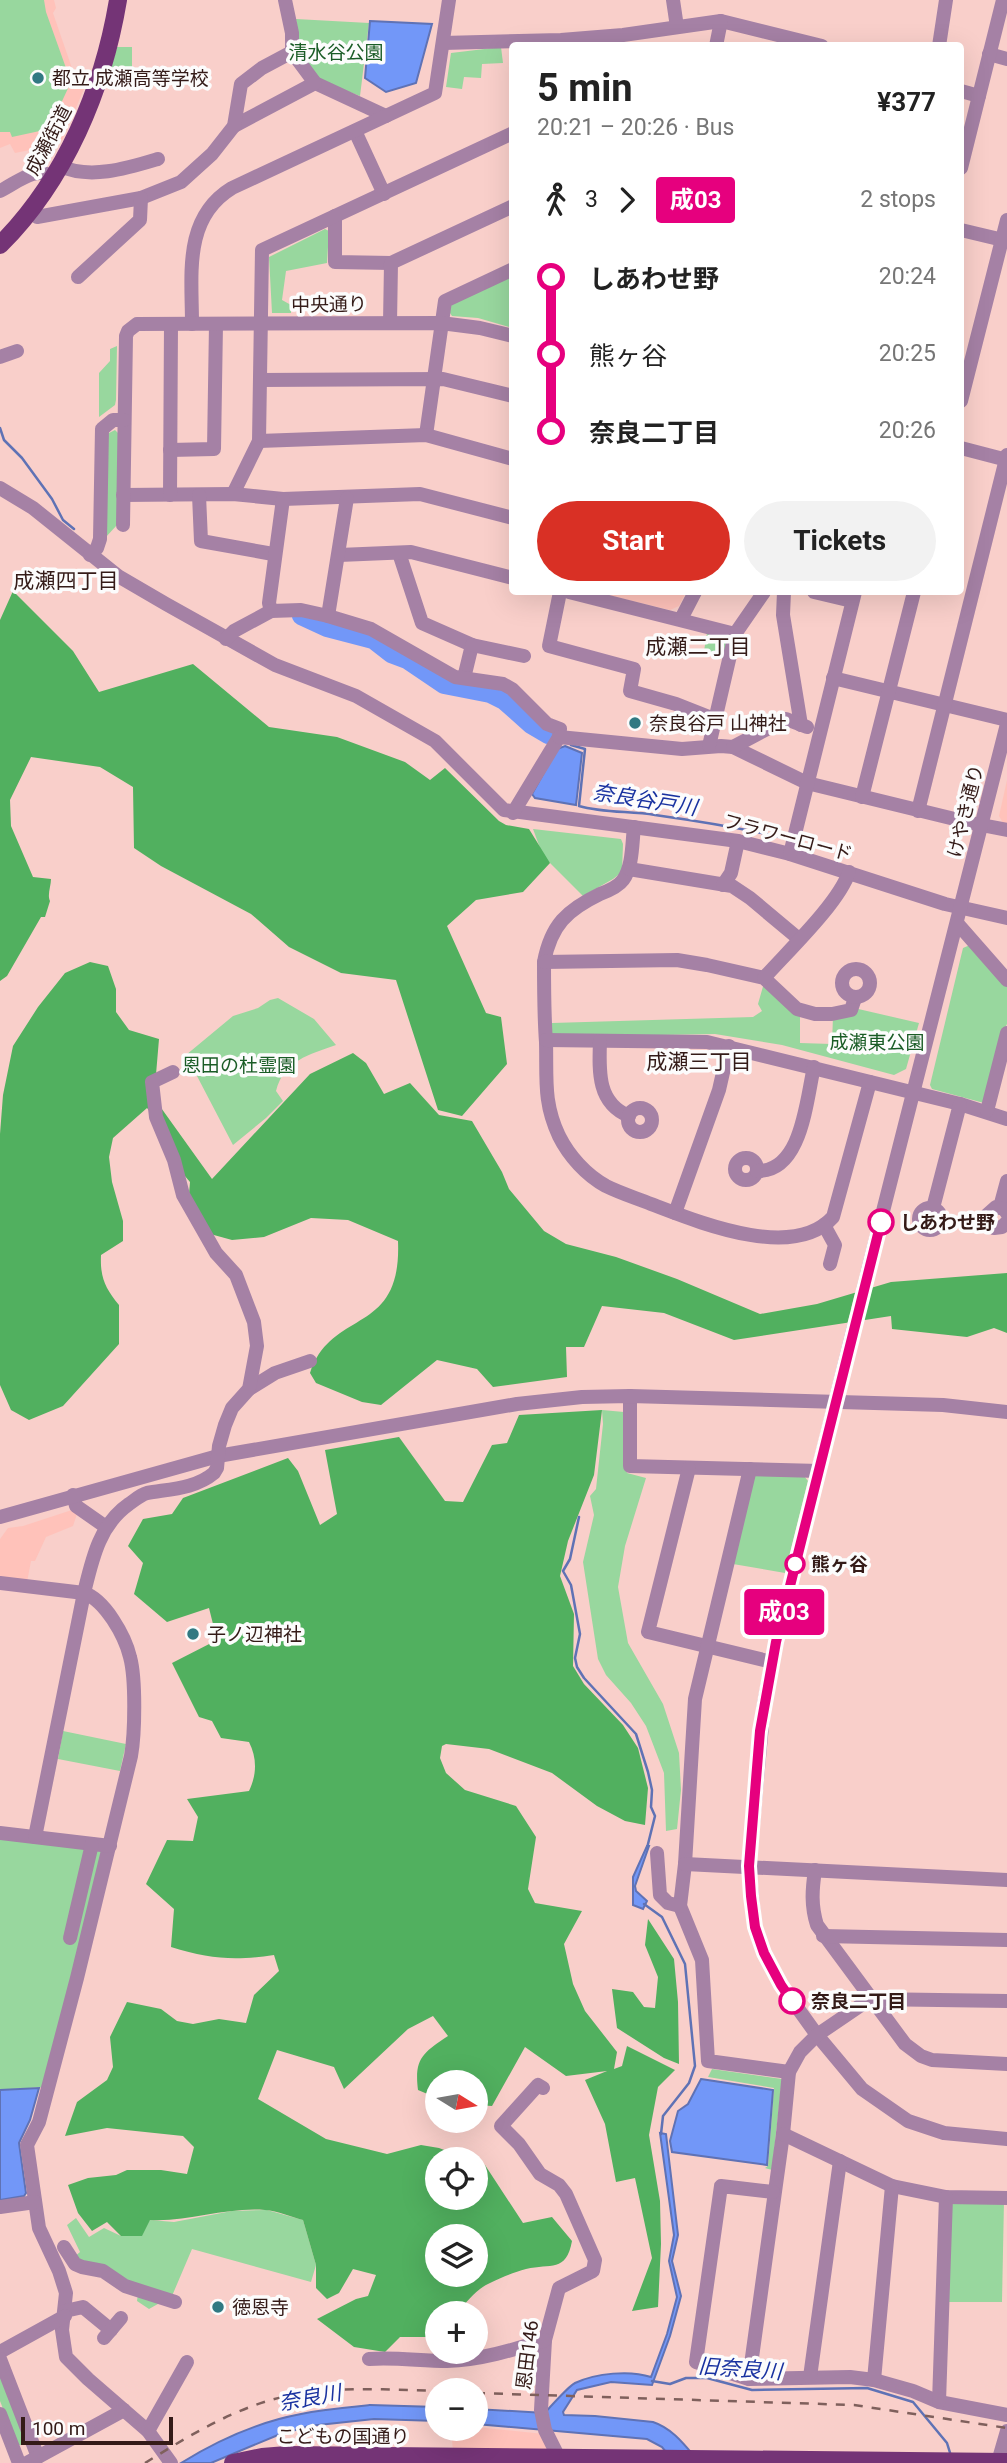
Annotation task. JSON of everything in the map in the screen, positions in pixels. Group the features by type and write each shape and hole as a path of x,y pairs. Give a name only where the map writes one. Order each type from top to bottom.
{"main road":[{"name":"成瀬街道","path":"0,245 30,211 56,172 87,110 99,80 118,0"},
{"name":"こどもの国通り","path":"233,2463 262,2457 663,2458 775,2462"},
{"path":"775,2462 1002,2462"}],"street":[{"path":"285,0 292,33 292,52 314,83 386,116"},
{"path":"192,324 194,239 214,201 232,188 435,93 449,0"},
{"path":"673,0 677,27"},
{"path":"940,42 946,0"},
{"path":"964,156 1003,0"},
{"path":"443,43 561,40 623,35 721,20 806,42"},
{"path":"717,42 721,20"},
{"path":"30,211 37,217 141,198 181,182 212,154 234,125 241,84 262,68 292,52"},
{"path":"989,54 1007,59"},
{"path":"234,125 314,83"},
{"path":"964,92 979,96"},
{"path":"355,131 384,194"},
{"path":"233,494 259,441 262,250 509,135"},
{"path":"0,191 37,173 104,172 158,159"},
{"path":"78,277 140,220 141,198"},
{"path":"335,216 335,262 391,263 509,208"},
{"path":"964,390 1004,241 1007,220"},
{"path":"964,231 1004,241"},
{"path":"390,323 391,263"},
{"path":"426,435 445,301 509,272"},
{"name":"中央通り","path":"124,420 126,336 132,326 441,323 509,335"},
{"path":"170,495 171,324"},
{"path":"170,450 214,449 216,324"},
{"path":"0,357 17,351"},
{"path":"260,380 443,379 509,395"},
{"path":"90,555 97,548 100,539 102,429 113,420 124,420 123,525"},
{"path":"259,441 426,435 509,458"},
{"path":"918,811 1007,458 964,449"},
{"path":"0,488 33,508 118,576 226,639 275,665 356,696 435,741 504,810 513,813 559,737 559,729 547,724 512,688 443,672 371,629 328,616 301,610 271,611 234,631 226,639"},
{"path":"123,495 233,494 283,499 420,494 509,517"},
{"path":"199,495 201,541 274,554"},
{"path":"328,616 347,498"},
{"path":"271,611 269,603 274,554 283,499"},
{"path":"339,555 411,552 509,577"},
{"path":"399,553 422,623 472,645 524,656"},
{"path":"559,595 549,646 634,669 630,691 676,704 714,719"},
{"path":"581,595 735,634"},
{"path":"681,619 693,595"},
{"path":"709,746 735,634 762,595"},
{"path":"784,595 783,615 801,725"},
{"path":"862,797 913,595"},
{"path":"790,854 853,596"},
{"path":"464,678 472,645"},
{"path":"833,678 1007,722"},
{"path":"733,747 786,719 820,730"},
{"name":"けやき通り","path":"867,1274 1007,722"},
{"path":"559,737 681,749 733,747 807,783 1007,830"},
{"name":"フラワーロード","path":"513,813 738,841 790,854 961,908 1007,918"},
{"path":"634,827 629,869 622,881 615,888 576,906 563,919 547,944 544,962 546,1097 566,1149 586,1171 606,1186 717,1228 750,1235 794,1235 824,1225 833,1217 870,1082"},
{"path":"723,884 731,873 738,841"},
{"path":"629,869 723,884 741,891 799,939"},
{"path":"764,978 827,908 846,883 849,872"},
{"path":"957,923 1007,979"},
{"path":"544,962 677,960 707,965 764,978 797,1009 814,1014 851,1010 855,998"},
{"path":"987,1111 1007,1033"},
{"path":"546,1040 695,1041 729,1046 987,1111 1007,1119"},
{"path":"600,1041 602,1091 611,1105 629,1116"},
{"path":"675,1213 719,1090 729,1046"},
{"path":"757,1171 767,1171 779,1166 789,1156 796,1142 814,1067"},
{"path":"173,1072 152,1082 156,1117 174,1160 183,1195 216,1253 236,1275 245,1295 254,1322 257,1346 249,1389"},
{"path":"933,1208 960,1104"},
{"path":"1007,1181 1004,1210 992,1208 989,1211 988,1223 998,1228 1007,1222"},
{"path":"824,1225 835,1245 830,1264"},
{"path":"853,1330 772,1662 760,1731 749,1866 755,1927 764,1953 781,1985 817,2035 862,2089 908,2121 944,2133 1007,2139"},
{"path":"35,1837 83,1593 94,1555 106,1527 113,1516 143,1494 180,1489 209,1477 217,1468 225,1425 232,1408 249,1389 275,1373 310,1361"},
{"path":"630,1396 629,1466 819,1471"},
{"path":"0,1517 218,1456 517,1404 582,1397 630,1396 956,1406 1007,1412"},
{"path":"690,1468 648,1632 772,1662"},
{"path":"750,1469 695,1699 680,1906 702,1961 708,2061 789,2073"},
{"path":"73,1495 76,1506 106,1527"},
{"path":"0,1583 93,1596 127,1646 131,1661 134,1742 39,2122 27,2145 40,2228 66,2293 62,2330 66,2357 148,2431 171,2463"},
{"path":"0,1833 110,1846"},
{"path":"70,1938 92,1844"},
{"path":"657,1853 660,1895 668,1903 680,1906"},
{"path":"685,1864 1007,1880"},
{"path":"815,1870 813,1912 823,1936 905,2044 921,2056 945,2061 1007,2064"},
{"path":"823,1936 1007,1940"},
{"path":"749,2379 789,2073 800,2052 817,2035 870,1999 1007,2001"},
{"name":"恩田146","path":"538,2084 501,2126 519,2144 540,2174 559,2185 566,2194 595,2260 593,2271 559,2288 545,2340 541,2410 545,2430 559,2458"},
{"path":"783,2134 892,2186 946,2197 1007,2198"},
{"path":"810,2377 840,2161"},
{"path":"774,2192 721,2186 696,2362 749,2379 810,2377 874,2380 939,2402 1007,2415"},
{"path":"874,2380 892,2186"},
{"path":"939,2402 946,2197"},
{"path":"0,2207 35,2202"},
{"path":"64,2247 75,2264 103,2271 125,2286 175,2302"},
{"path":"0,2352 65,2313 83,2307 107,2334 121,2318"},
{"path":"369,2359 390,2357 463,2360 512,2351 545,2340"},
{"path":"0,2359 33,2460 124,2410"},
{"path":"148,2431 187,2362"},
{"path":"0,2414 19,2463"},
{"path":"1002,2462 1007,2431"}],"shaded area":[{"name":"都立 成瀬高等学校","path":"0,0 54,0 56,8 53,13 76,80 89,77 62,141 38,154 35,149 15,153 10,144 0,148"},
{"path":"608,595 684,595 679,606 670,610"},
{"path":"1007,780 1007,823 1003,823 999,816"},
{"path":"75,1509 78,1511 73,1526 46,1537 35,1561 31,1561 27,1582 0,1578 0,1539 8,1528 23,1526"},
{"path":"488,2428 544,2434 550,2451 453,2451 452,2441 488,2441"}],"green space":[{"name":"都立 成瀬高等学校","path":"0,0 44,0 71,82 49,129 12,137 10,132 0,132"},
{"name":"清水谷公園","path":"296,19 369,23 360,96 318,80 299,51"},
{"path":"117,47 132,47 132,74 122,76 106,86"},
{"path":"501,47 503,63 482,64 481,78 464,77 462,89 446,87 451,53"},
{"path":"325,229 329,231 327,263 286,271 282,300 291,305 291,313 272,313 269,257"},
{"path":"509,278 509,327 478,318 452,316 448,310 452,303"},
{"path":"117,346 115,405 99,417 99,373 110,361 110,349"},
{"path":"115,430 120,435 117,525 105,538 107,434"},
{"path":"13,591 73,651 99,692 193,664 269,727 337,737 405,762 430,780 445,768 499,821 529,829 550,863 523,892 476,900 447,926 486,1013 501,1017 507,1064 462,1116 438,1110 396,980 341,973 289,947 251,914 161,866 134,848 133,787 100,767 31,757 10,800 11,826 33,877 51,879 50,901 45,917 41,917 7,976 0,981 0,620"},
{"path":"707,633 724,636 728,641 723,658 704,651"},
{"path":"533,829 621,839 622,872 583,896 543,856"},
{"path":"970,945 1007,986 1007,1024 1001,1037 984,1103 932,1089 930,1085 963,948"},
{"path":"90,962 108,966 116,989 116,1012 129,1030 159,1039 154,1098 212,1179 310,1074 353,1053 366,1063 384,1094 410,1083 439,1115 472,1121 509,1189 544,1231 566,1244 616,1257 677,1279 760,1314 817,1304 891,1282 1007,1273 1007,1333 994,1328 967,1337 892,1329 891,1316 734,1340 664,1313 602,1306 584,1347 566,1347 567,1377 493,1387 477,1369 437,1360 381,1405 362,1402 316,1383 310,1373 320,1352 334,1338 378,1308 389,1293 396,1272 398,1241 348,1220 311,1218 264,1237 232,1240 203,1232 188,1206 190,1182 157,1120 147,1108 113,1138 109,1157 112,1182 123,1221 123,1241 101,1255 101,1270 104,1282 119,1305 119,1344 63,1406 29,1420 11,1410 0,1385 0,1134 3,1095 13,1046 38,1007 65,973"},
{"name":"成瀬東公園","path":"764,983 800,1015 800,1043 832,1044 833,1016 854,1008 919,1023 906,1069 894,1075 782,1045 715,1034 552,1037 552,1023 753,1017 762,1011 758,1004"},
{"name":"恩田の杜霊園","path":"278,998 314,1019 336,1045 291,1065 276,1091 283,1101 233,1145 186,1055 233,1016"},
{"path":"602,1410 624,1412 624,1456 627,1473 646,1478 625,1546 618,1587 628,1643 663,1704 679,1753 681,1790 677,1829 666,1831 664,1773 646,1726 631,1703 606,1675 598,1659 583,1562 594,1515 590,1496 596,1489"},
{"path":"602,1410 594,1475 568,1541 560,1576 574,1614 573,1666 584,1684 623,1725 638,1748 648,1788 645,1825 625,1821 597,1806 552,1773 489,1749 446,1744 442,1746 440,1758 446,1773 465,1790 516,1806 536,1837 528,1889 535,1903 582,1911 564,1944 573,1984 585,2011 617,2052 614,2069 622,2066 627,2046 675,2070 658,2087 649,2135 660,2201 658,2307 632,2311 652,2258 635,2178 616,2182 605,2124 585,2080 607,2071 566,2076 525,2047 492,2106 488,2106 488,2070 425,2070 425,2093 418,2090 419,2063 426,2052 448,2036 433,2016 408,2029 344,2089 334,2067 277,2050 258,2099 326,2139 387,2154 421,2145 433,2147 425,2147 425,2210 488,2210 488,2170 523,2223 552,2217 572,2241 566,2258 556,2265 521,2270 488,2284 488,2224 425,2224 425,2287 484,2287 468,2301 425,2301 425,2337 400,2337 385,2352 354,2347 317,2319 356,2299 368,2296 376,2275 353,2269 339,2293 327,2299 316,2288 316,2265 303,2220 270,2211 236,2211 150,2220 142,2236 121,2236 107,2222 92,2231 78,2213 68,2185 88,2178 116,2175 127,2170 161,2170 187,2174 194,2147 183,2136 107,2128 65,2136 77,2102 107,2080 113,2067 110,2037 127,2002 161,2009 177,2021 193,2024 219,2019 246,2023 254,1995 279,1971 274,1955 222,1958 171,1947 174,1909 146,1884 167,1840 193,1841 198,1817 187,1799 249,1791 255,1766 249,1742 221,1738 212,1721 199,1717 172,1663 217,1640 209,1608 167,1622 134,1594 143,1563 128,1546 143,1519 172,1514 183,1498 288,1458 298,1471 320,1525 337,1514 325,1450 399,1437 445,1501 463,1502 492,1445 507,1443 519,1415"},
{"path":"755,1473 804,1476 808,1481 785,1573 733,1564"},
{"path":"63,1731 126,1744 120,1771 58,1759"},
{"path":"0,1837 100,1849 103,1853 43,2087 0,2090"},
{"path":"648,1919 674,1959 679,2064 664,2058 617,2028 612,1989 633,1992 644,2007 655,2008 658,1977 645,1945"},
{"path":"712,2069 782,2079 772,2170 765,2168 768,2166 774,2088 708,2077"},
{"path":"951,2199 1004,2201 1002,2302 949,2302"},
{"path":"267,2210 303,2220 316,2265 311,2282 192,2249 172,2296 149,2309 137,2301 138,2294 73,2258 80,2252 67,2225 76,2218 89,2237 104,2228 121,2236 150,2220 174,2222 232,2211"},
{"path":"0,2375 25,2441 22,2445 17,2445 0,2401"}],"water":[{"path":"370,21 432,24 416,83 386,92 365,78"},
{"path":"565,746 582,753 576,805 535,798 532,794 557,749"},
{"path":"647,1846 635,1886 636,1891 647,1901 643,1909 633,1905 633,1877"},
{"path":"701,2079 773,2090 767,2165 672,2152 670,2141 678,2111 688,2104"},
{"path":"39,2088 30,2120 19,2143 26,2193 24,2196 0,2200 0,2090"},
{"path":"660,2133 666,2134 678,2235 672,2261 681,2296 670,2336 652,2385 611,2382 577,2390 563,2412 564,2415 653,2422 673,2434 700,2463 675,2463 662,2447 647,2439 488,2425 488,2410 545,2413 572,2385 593,2377 623,2373 651,2377 677,2297 669,2261 674,2235"},
{"path":"370,2405 425,2407 425,2421 374,2419 309,2426 278,2435 211,2463 181,2463 229,2438 267,2423 313,2412"}],"waterway":[{"name":"奈良谷戸川","path":"0,428 4,440 22,458 52,499 63,520 74,529"},
{"path":"301,616 327,628 373,640 391,654 407,660 444,685 490,694 504,701 531,725 548,735"},
{"name":"奈良谷戸川","path":"571,745 585,749 579,806 687,820 784,838"},
{"path":"579,1517 570,1559 563,1571 571,1585 580,1634 575,1658 584,1678 636,1734 648,1772 652,1790 651,1807 655,1816 647,1848"},
{"path":"644,1904 662,1917 685,1964 695,2066 689,2083 663,2116 661,2134"},
{"name":"旧奈良川","path":"652,2381 670,2384 686,2378 707,2378 752,2390 867,2388 913,2402 947,2443 951,2456"}],"tunnel":[{"path":"853,1330 867,1274"}],"railway":[{"path":"145,2463 223,2419 272,2400 319,2391 425,2390"},
{"path":"488,2393 854,2405 1007,2428"}],"bus line":[{"name":"成03","path":"792,2001 764,1953 755,1927 751,1896 749,1866 760,1731 776,1642 881,1222"}],"place":[{"name":"都立 成瀬高等学校","path":"38,78"},
{"name":"奈良谷戸 山神社","path":"635,723"},
{"name":"しあわせ野","path":"881,1222"},
{"name":"熊ヶ谷","path":"795,1564"},
{"name":"子ノ辺神社","path":"193,1634"},
{"name":"奈良二丁目","path":"792,2001"},
{"name":"徳恩寺","path":"218,2307"}],"district":[{"name":"成瀬四丁目","path":"66,581"},
{"name":"成瀬二丁目","path":"698,647"},
{"name":"成瀬三丁目","path":"699,1062"}],"water label":[{"name":"奈良川","path":"310,2398"}]}
